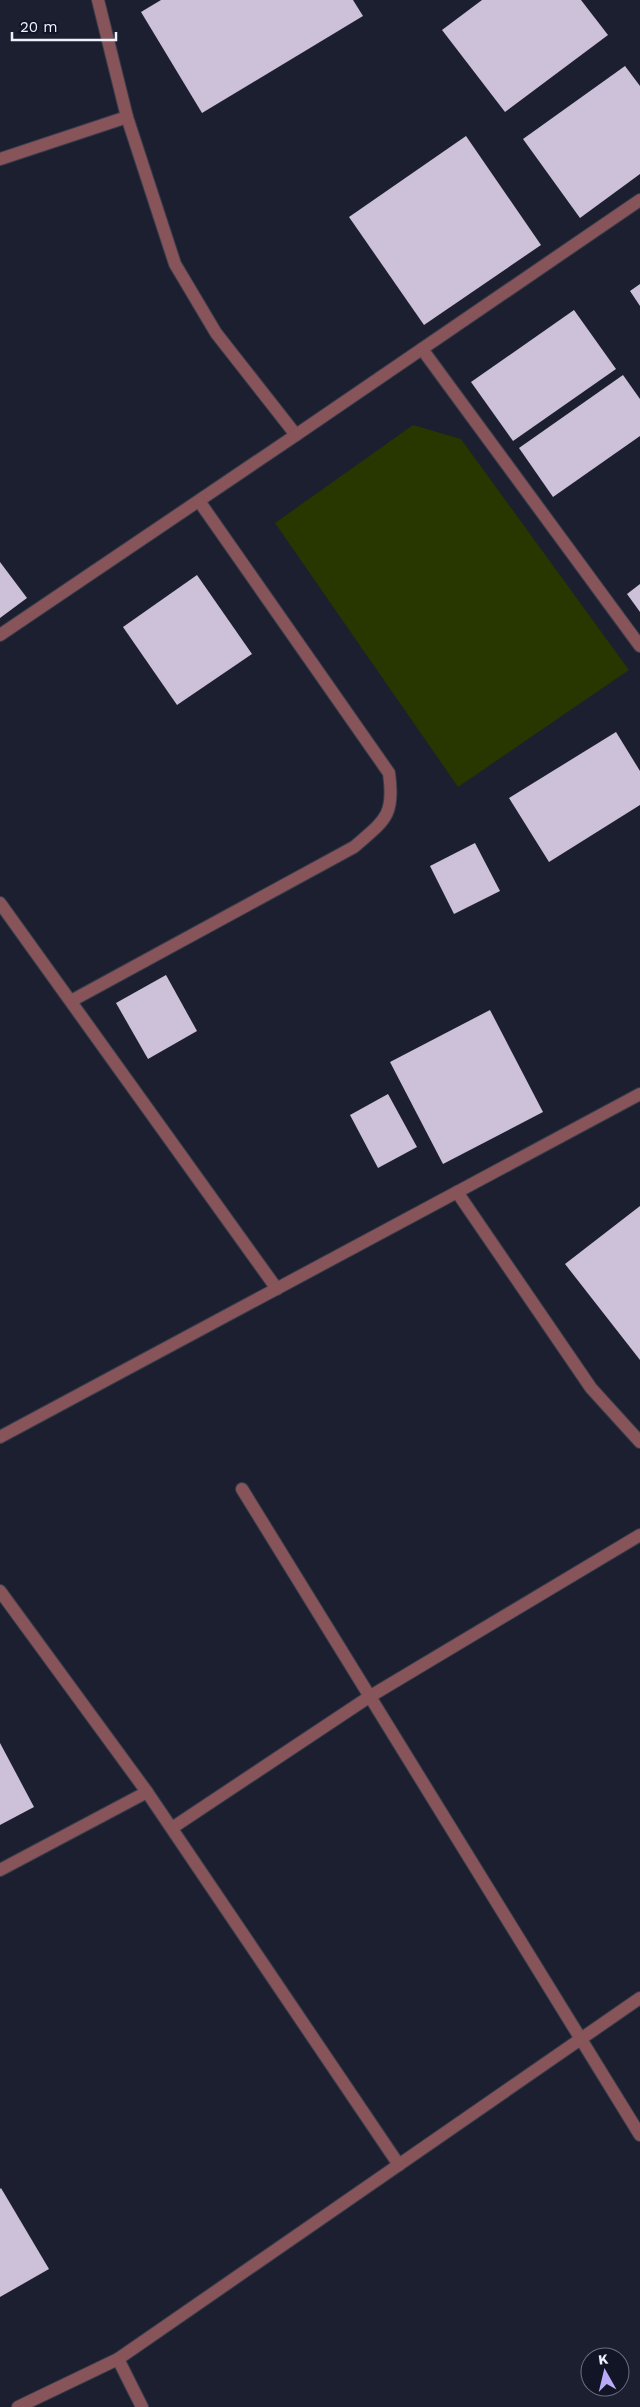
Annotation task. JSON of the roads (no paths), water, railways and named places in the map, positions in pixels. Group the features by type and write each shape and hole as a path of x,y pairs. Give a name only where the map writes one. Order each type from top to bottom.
{"street":[{"path":"98,0 127,117 175,264 216,333 296,435"},
{"path":"0,159 127,117"},
{"path":"0,635 640,200"},
{"path":"422,349 640,646"},
{"path":"71,1001 354,847 384,821 392,795 390,773 199,501"},
{"path":"0,902 277,1288"},
{"path":"0,1437 640,1094"},
{"path":"458,1192 591,1388 640,1442"},
{"path":"242,1489 640,2135"},
{"path":"172,1828 369,1697 640,1534"},
{"path":"0,1591 147,1792 399,2164"},
{"path":"0,1870 147,1792"},
{"path":"18,2407 118,2359 640,1998"},
{"path":"118,2359 142,2407"}]}
